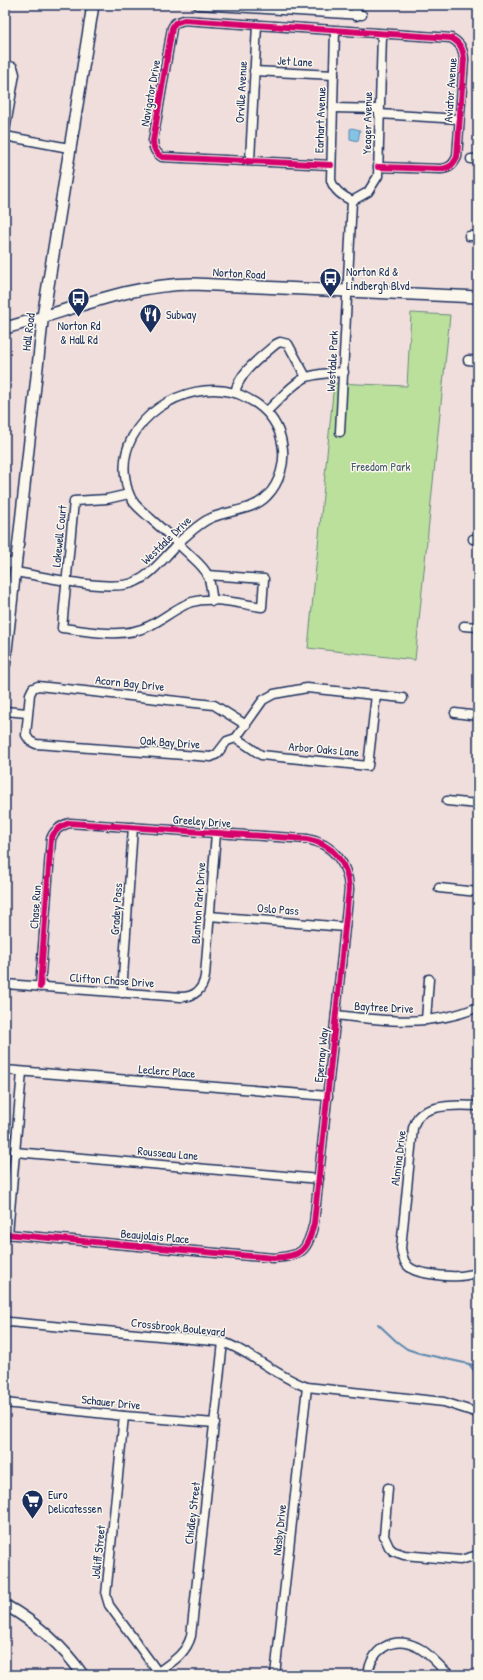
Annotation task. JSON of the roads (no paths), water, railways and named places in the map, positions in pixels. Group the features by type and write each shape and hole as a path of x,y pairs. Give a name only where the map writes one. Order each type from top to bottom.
{"main road":[{"name":"Hall Road","path":"43,317 93,5"},
{"name":"Norton Road","path":"5,328 124,293 170,284 478,297"}],"street":[{"path":"198,5 359,15 356,5"},
{"name":"Navigator Drive","path":"331,165 162,156 158,154 153,146 172,28 179,20 336,31"},
{"name":"Orville Avenue","path":"250,160 256,25"},
{"name":"Aviator Avenue","path":"336,31 451,38 459,42 464,50 457,156 454,164 448,168 378,167"},
{"name":"Earhart Avenue","path":"336,31 331,165 332,185 339,193 352,201"},
{"name":"Yeager Avenue","path":"352,201 368,192 378,176 382,34"},
{"path":"5,65 13,67 16,74 5,131"},
{"name":"Jet Lane","path":"254,71 334,75"},
{"path":"333,108 459,118"},
{"path":"5,136 69,148"},
{"name":"Westdale Park","path":"340,432 352,201"},
{"path":"469,236 478,236"},
{"name":"Hall Road","path":"5,664 43,317"},
{"path":"235,393 236,386 248,368 280,342 288,344 306,378"},
{"path":"468,360 478,361"},
{"path":"207,574 264,579 262,607 213,600 207,574 178,543 135,504 129,494 125,477 126,458 130,442 136,430 162,405 170,400 198,391 235,393 248,398 267,411 295,385 306,378 324,373 344,372"},
{"name":"Westdale Drive","path":"5,562 15,568 66,580 106,586 122,586 134,582 149,574 178,543 200,524 222,514 256,505 273,489 284,459 278,429 267,411"},
{"name":"Lakewell Court","path":"129,494 107,499 74,501 62,628 119,634 148,626 191,602 213,600"},
{"path":"464,626 478,627"},
{"name":"Acorn Bay Drive","path":"27,714 31,691 38,686 46,686 214,705 246,725"},
{"name":"Oak Bay Drive","path":"27,714 26,734 30,741 36,744 211,757 217,754 227,741 236,738 263,700 274,694 307,688 403,698"},
{"name":"Arbor Oaks Lane","path":"236,738 260,755 368,766 376,695"},
{"path":"5,711 27,714"},
{"path":"456,714 478,716"},
{"path":"447,801 478,804"},
{"name":"Greeley Drive","path":"56,829 69,823 314,841 331,849 341,860"},
{"name":"Gradey Pass","path":"122,993 133,827"},
{"name":"Chase Run","path":"40,987 51,839 56,829"},
{"name":"Blanton Park Drive","path":"205,976 216,833"},
{"name":"Epernay Way","path":"302,1252 308,1244 314,1223 345,927 348,880 341,860"},
{"path":"440,888 478,892"},
{"name":"Oslo Pass","path":"210,916 345,927"},
{"name":"Clifton Chase Drive","path":"5,984 187,997 194,994 202,987 205,976"},
{"path":"426,1020 429,979"},
{"name":"Baytree Drive","path":"336,1015 386,1021 426,1020 478,1008"},
{"name":"Leclerc Place","path":"5,1070 328,1096"},
{"path":"7,1234 22,1072"},
{"name":"Almina Drive","path":"478,1106 466,1105 434,1108 427,1110 418,1118 413,1128 402,1241 402,1256 406,1264 412,1270 458,1276 478,1273"},
{"name":"Rousseau Lane","path":"15,1152 319,1179"},
{"name":"Beaujolais Place","path":"7,1234 273,1258 295,1255 302,1252"},
{"name":"Crossbrook Boulevard","path":"5,1323 9,1322 223,1342 238,1347 295,1383 307,1387 444,1402 478,1413"},
{"name":"Chidley Street","path":"159,1674 187,1648 189,1642 223,1342"},
{"name":"Nasby Drive","path":"275,1675 307,1387"},
{"name":"Schauer Drive","path":"5,1403 124,1416 215,1423"},
{"name":"Jolliff Street","path":"124,1416 106,1595 109,1605 159,1674"},
{"path":"388,1488 384,1536 393,1551 404,1555 460,1560 478,1556"},
{"path":"5,1605 28,1618 46,1633 70,1657 83,1675"},
{"path":"368,1675 371,1660 376,1654 389,1644 398,1643 418,1647 450,1675"}],"water":[{"path":"350,129 360,130 358,141 350,139"}],"waterway":[{"path":"378,1324 407,1349 478,1366"},
{"path":"469,1364 478,1376"}],"place":[{"name":"Norton Rd & Lindbergh Blvd","path":"330,298"},
{"name":"Norton Rd & Hall Rd","path":"79,318"},
{"name":"Subway","path":"150,334"},
{"name":"Euro Delicatessen","path":"32,1520"}],"park label":[{"name":"Freedom Park","path":"381,466"}]}
